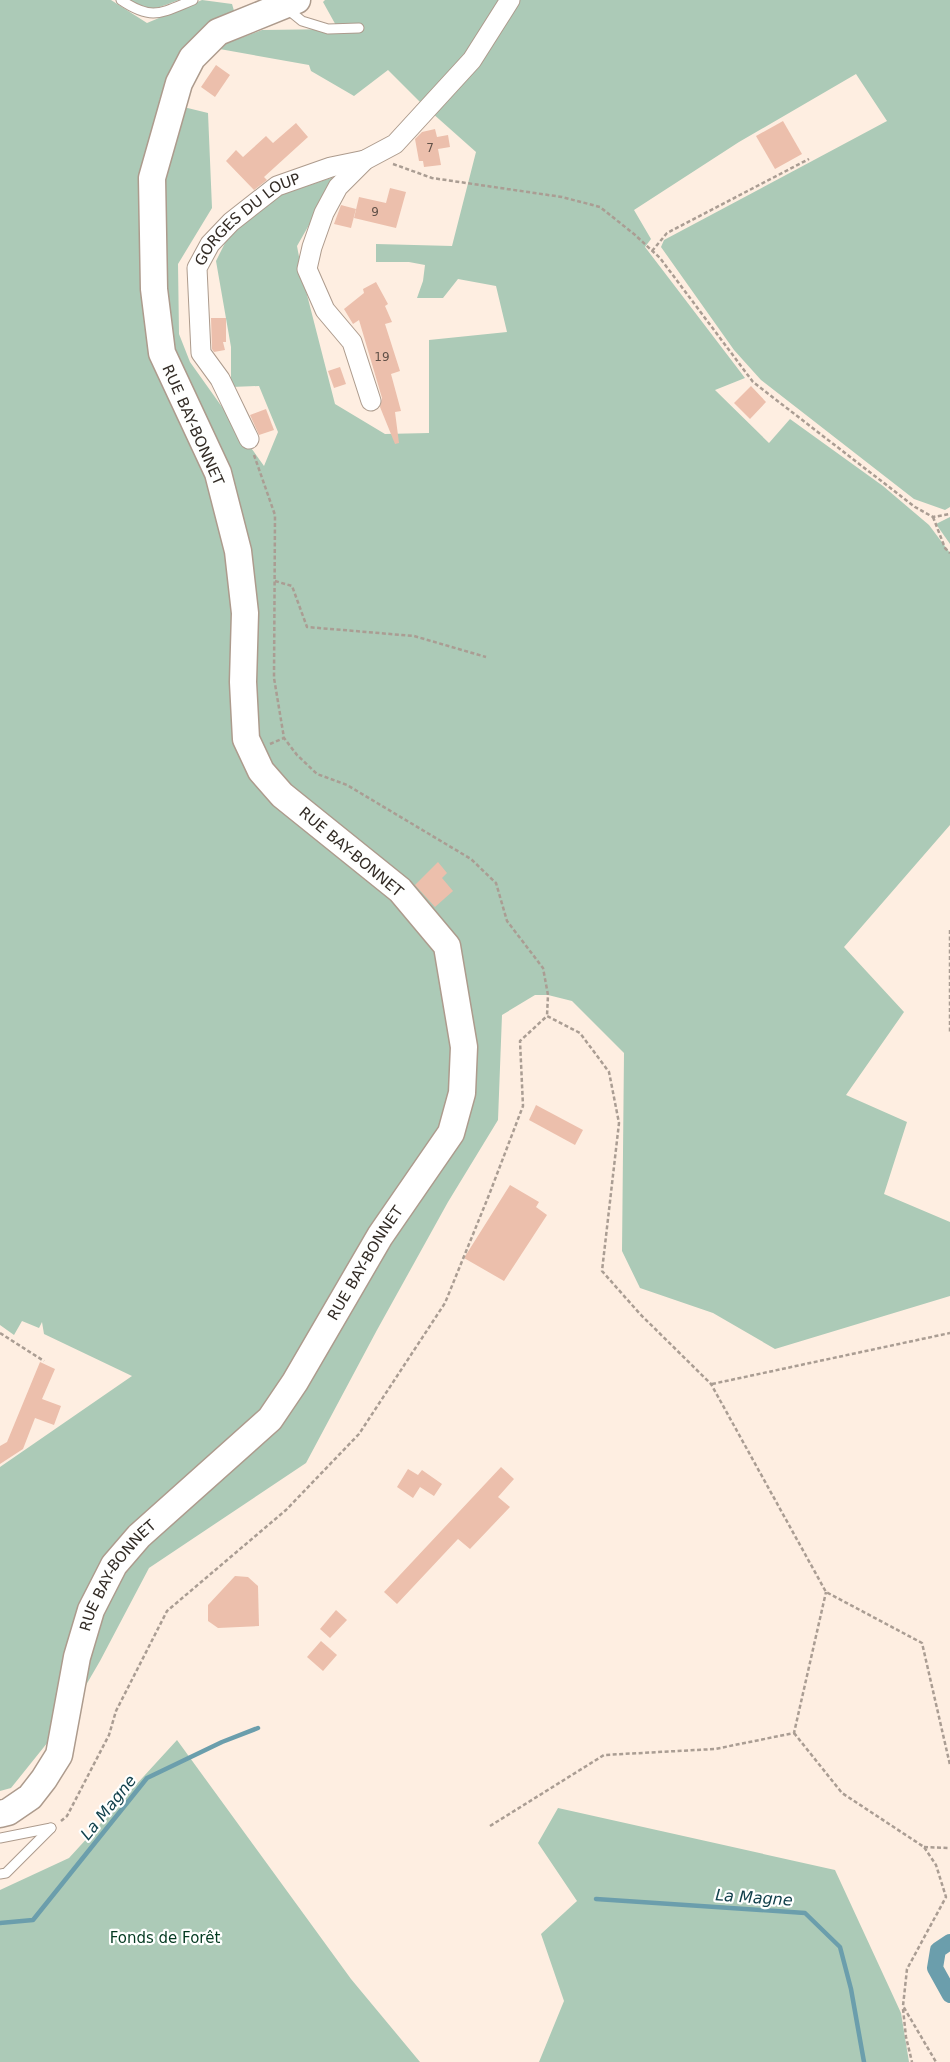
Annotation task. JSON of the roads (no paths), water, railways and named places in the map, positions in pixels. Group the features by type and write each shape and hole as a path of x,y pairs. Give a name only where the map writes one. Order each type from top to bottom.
{"main road":[{"name":"RUE BAY-BONNET","path":"0,1814 8,1812 30,1797 59,1755 77,1656 91,1610 114,1565 139,1536 270,1419 295,1382 380,1236 451,1133 462,1093 464,1047 447,946 400,890 282,795 261,771 246,739 243,682 245,613 238,551 218,473 162,353 154,289 152,178 179,83 192,58 218,32 281,4"}],"street":[{"name":"GORGES DU LOUP","path":"249,439 220,379 201,353 198,268 210,244 231,222 277,186 331,167 365,160 395,144 472,60 510,0"},
{"name":"GORGES DU LOUP","path":"365,160 338,187 324,213 312,246 307,270 325,310 352,342 371,401"}],"lane":[{"path":"121,0 137,11 160,14 193,0"},
{"path":"281,4 302,21 328,28 358,28"},
{"path":"0,1838 51,1828 6,1873 0,1874"}],"waterway":[{"name":"La Magne","path":"0,1923 33,1920 147,1778 222,1742 258,1728"},
{"name":"La Magne","path":"596,1899 805,1913 840,1947 851,1989 864,2062"},
{"path":"950,1942 938,1950 935,1968 950,1995"}],"park label":[{"name":"Fonds de Forêt","path":"165,1938"}]}
